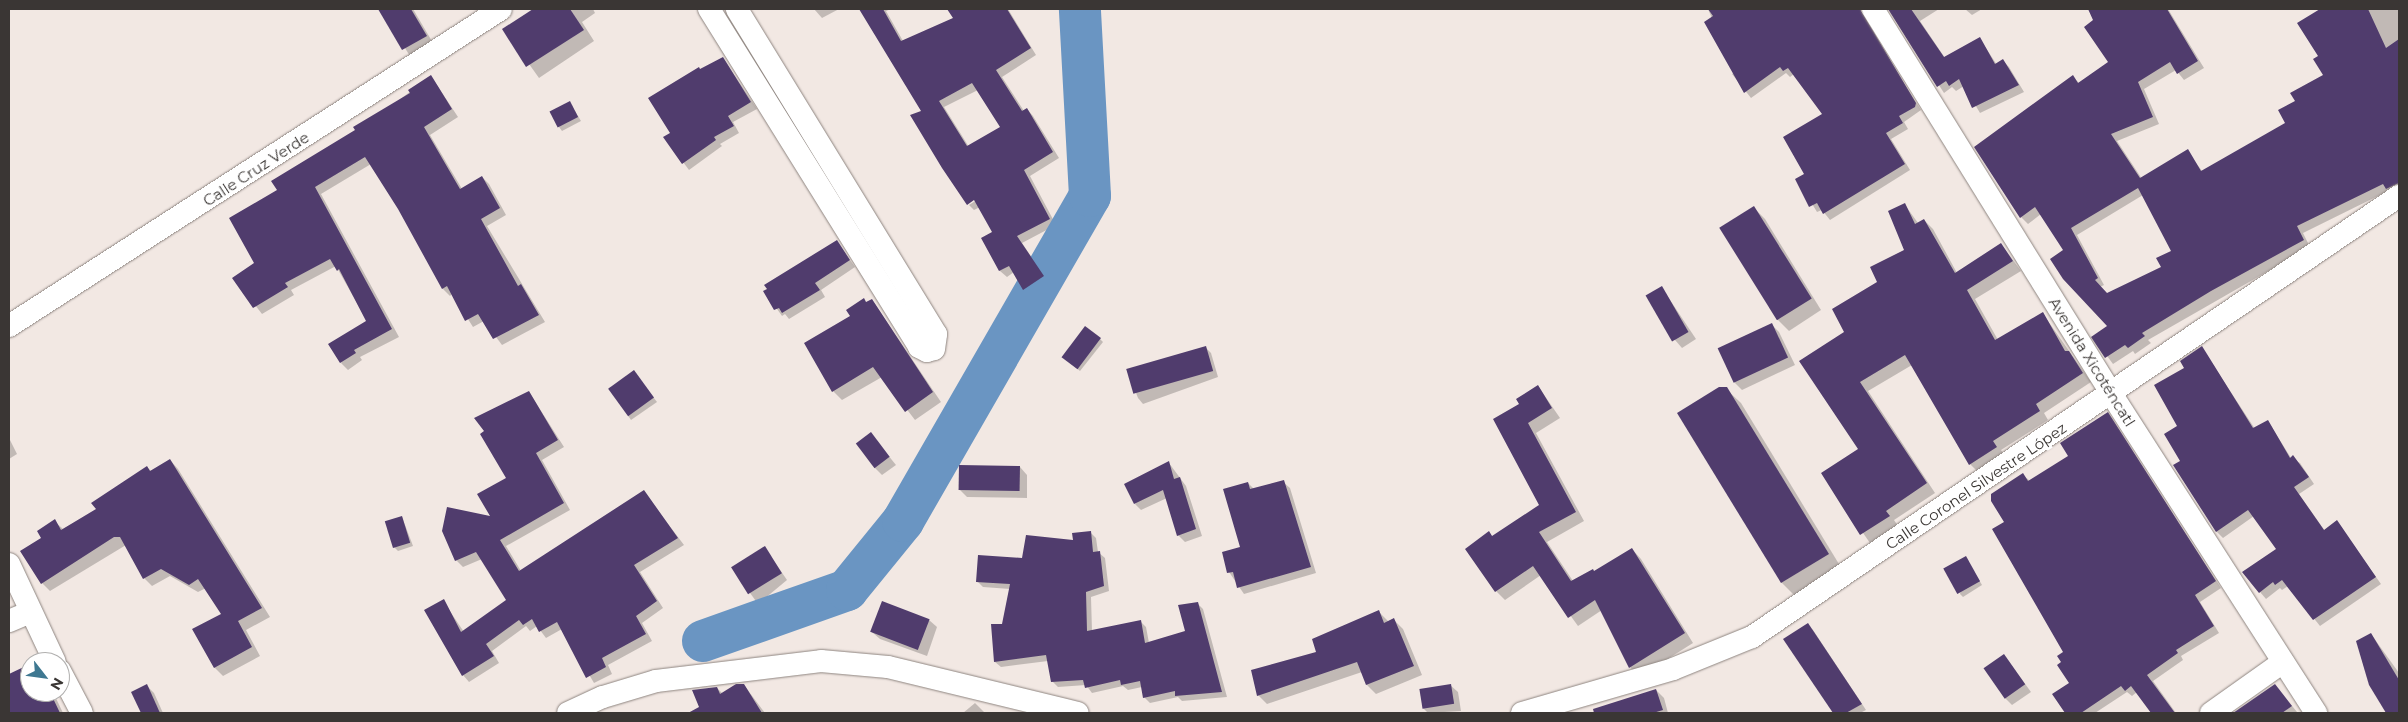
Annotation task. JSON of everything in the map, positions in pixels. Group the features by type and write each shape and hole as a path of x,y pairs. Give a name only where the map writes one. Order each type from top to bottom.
{"street":[{"name":"Calle Cruz Verde","path":"9,326 501,9"},
{"path":"709,9 919,347 927,351 934,350 936,334 737,9"},
{"name":"Avenida Xicoténcatl","path":"1873,9 2112,394 2316,713"},
{"name":"Calle Coronel Silvestre López","path":"1522,713 1594,704 1752,637 2112,394 2399,196"},
{"path":"9,564 50,652"},
{"path":"9,621 30,612"},
{"path":"568,713 603,697 656,681 821,661 888,667 1078,713"},
{"path":"2211,713 2283,662"},
{"path":"70,690 82,713"}],"building":[{"path":"378,9 411,9 427,36 402,50"},
{"path":"533,9 570,9 584,30 526,67 502,29"},
{"path":"859,9 883,9 901,41 953,18 947,9 1007,9 1031,48 996,70 1022,111 1027,108 1053,152 1024,170 1050,219 1017,236 1044,276 1023,290 1009,266 999,271 981,238 992,232 974,200 967,205 910,115 921,111","holes":["972,83 1000,127 967,146 939,101"]},
{"path":"1708,9 1860,9 1916,103 1915,107 1899,116 1903,123 1886,133 1905,164 1823,214 1817,203 1809,207 1795,179 1804,174 1783,137 1822,114 1788,68 1783,71 1780,67 1744,93 1704,22 1713,16"},
{"path":"1888,9 1911,9 1944,57 1980,37 1995,64 2003,59 2019,85 1972,108 1959,79 1949,86 1946,81 1937,87"},
{"path":"2088,9 2167,9 2198,61 2177,74 2170,62 2138,82 2153,117 2111,134 2140,178 2188,149 2201,171 2285,123 2278,110 2295,101 2290,93 2323,75 2313,59 2318,56 2297,23 2320,9 2368,9 2386,48 2399,39 2399,183 2386,189 2383,184 2297,226 2304,240 2211,291 2142,333 2145,336 2128,348 2125,345 2105,358 2091,337 2107,326 2063,279 2050,259 2063,250 2035,207 2020,218 1974,147 2073,75 2078,83 2108,62 2084,27 2093,20","holes":["2138,188 2171,251 2156,258 2161,267 2107,293 2095,280 2098,278 2071,228"]},
{"path":"723,57 751,102 728,116 734,126 714,137 716,140 682,164 663,137 670,133 648,98 699,67 700,69"},
{"path":"431,75 452,109 424,127 460,189 482,176 500,208 481,219 518,286 521,284 539,315 493,339 478,314 465,321 447,286 442,289 398,209 365,157 315,187 392,329 354,350 356,353 340,363 328,344 366,321 339,269 337,271 330,259 285,283 288,287 253,308 232,278 254,263 229,218 277,190 271,181 355,130 353,127 410,93 408,90"},
{"path":"570,101 578,117 558,127 550,111"},
{"path":"1905,203 1915,224 1924,219 1955,273 2001,243 2013,261 1967,290 1995,340 2043,312 2065,351 2069,351 2083,373 2036,404 2040,411 1993,441 1997,447 1969,465 1905,355 1860,382 1927,483 1886,511 1890,516 1860,535 1821,473 1858,449 1799,361 1844,332 1832,309 1877,282 1870,267 1904,250 1888,211"},
{"path":"1754,206 1812,298 1777,320 1719,228"},
{"path":"837,240 850,260 815,283 820,290 782,313 779,308 774,310 763,291 767,289 764,285"},
{"path":"1662,286 1688,332 1672,341 1646,296"},
{"path":"864,298 866,302 872,299 933,392 905,412 873,367 832,392 804,343 850,316 846,310"},
{"path":"1772,323 1788,357 1734,383 1718,348"},
{"path":"1085,326 1101,338 1078,369 1062,357"},
{"path":"1206,346 1213,371 1133,394 1126,369"},
{"path":"2202,346 2253,428 2268,420 2290,458 2293,455 2309,477 2294,487 2324,530 2337,520 2376,577 2313,620 2282,580 2275,585 2273,582 2259,593 2242,572 2276,549 2248,510 2216,532 2173,465 2180,461 2164,434 2177,426 2154,385 2184,368 2180,361"},
{"path":"634,370 654,398 628,416 608,389"},
{"path":"1538,385 1552,408 1528,423 1576,512 1539,532 1571,581 1593,569 1594,571 1632,548 1685,633 1629,668 1595,600 1568,618 1533,566 1495,592 1465,549 1489,531 1492,536 1539,505 1493,419 1519,404 1516,399"},
{"path":"1719,387 1727,387 1829,554 1781,583 1677,413"},
{"path":"529,391 558,440 536,453 564,503 500,540 519,571 644,490 678,538 634,565 657,601 636,616 646,634 602,658 606,667 586,678 557,622 539,632 532,619 523,625 519,620 486,644 494,656 462,676 424,610 444,599 461,632 506,600 476,552 455,561 442,531 447,507 490,516 477,494 506,478 480,434 484,431 474,418"},
{"path":"2108,412 2216,581 2195,595 2214,626 2176,650 2178,653 2147,675 2175,713 2151,713 2131,686 2125,691 2121,686 2081,713 2065,713 2052,694 2069,683 2057,665 2061,662 2057,656 2063,652 1992,529 2004,522 1991,501 1991,494 2023,473 2028,481 2068,456 2060,443"},
{"path":"871,432 890,457 874,468 856,443"},
{"path":"170,459 262,608 238,621 252,647 214,668 192,629 221,614 198,579 189,585 161,569 143,579 120,537 114,537 41,584 20,551 41,538 37,531 55,519 61,530 96,509 91,503 147,466 150,471"},
{"path":"1169,461 1174,479 1180,477 1196,529 1177,536 1163,490 1134,504 1124,484"},
{"path":"959,465 1020,466 1020,491 959,490"},
{"path":"1284,480 1311,567 1237,588 1233,572 1227,573 1222,552 1240,547 1223,489 1248,482 1250,489"},
{"path":"402,516 410,543 393,548 385,521"},
{"path":"1091,531 1093,552 1100,551 1104,586 1086,592 1087,631 1141,620 1145,643 1185,631 1178,605 1198,602 1222,692 1175,696 1175,691 1143,698 1140,681 1121,685 1120,680 1085,688 1083,680 1051,682 1046,655 994,662 991,624 1002,624 1010,584 976,582 978,555 1022,558 1026,535 1073,540 1072,533"},
{"path":"765,546 782,573 748,594 731,567"},
{"path":"1966,556 1980,581 1957,594 1943,569"},
{"path":"882,601 930,619 918,650 870,632"},
{"path":"1379,610 1384,623 1394,618 1414,666 1366,685 1357,662 1257,696 1251,670 1316,652 1312,639"},
{"path":"1808,623 1862,704 1846,713 1833,713 1783,639"},
{"path":"2371,633 2399,680 2399,713 2386,713 2369,685 2356,641"},
{"path":"2004,654 2025,684 2005,699 1984,668"},
{"path":"20,669 20,702 55,702 60,713 9,713 9,674"},
{"path":"147,684 160,713 141,713 131,692"},
{"path":"736,684 744,684 762,713 688,713 699,707 692,690 717,687 720,694"},
{"path":"1451,684 1454,704 1423,709 1419,689"},
{"path":"2275,684 2292,706 2282,713 2233,713"},
{"path":"1656,689 1663,710 1653,713 1594,713 1593,709"}],"waterway":[{"path":"703,641 847,590 903,521 1090,196 1080,9"}]}
